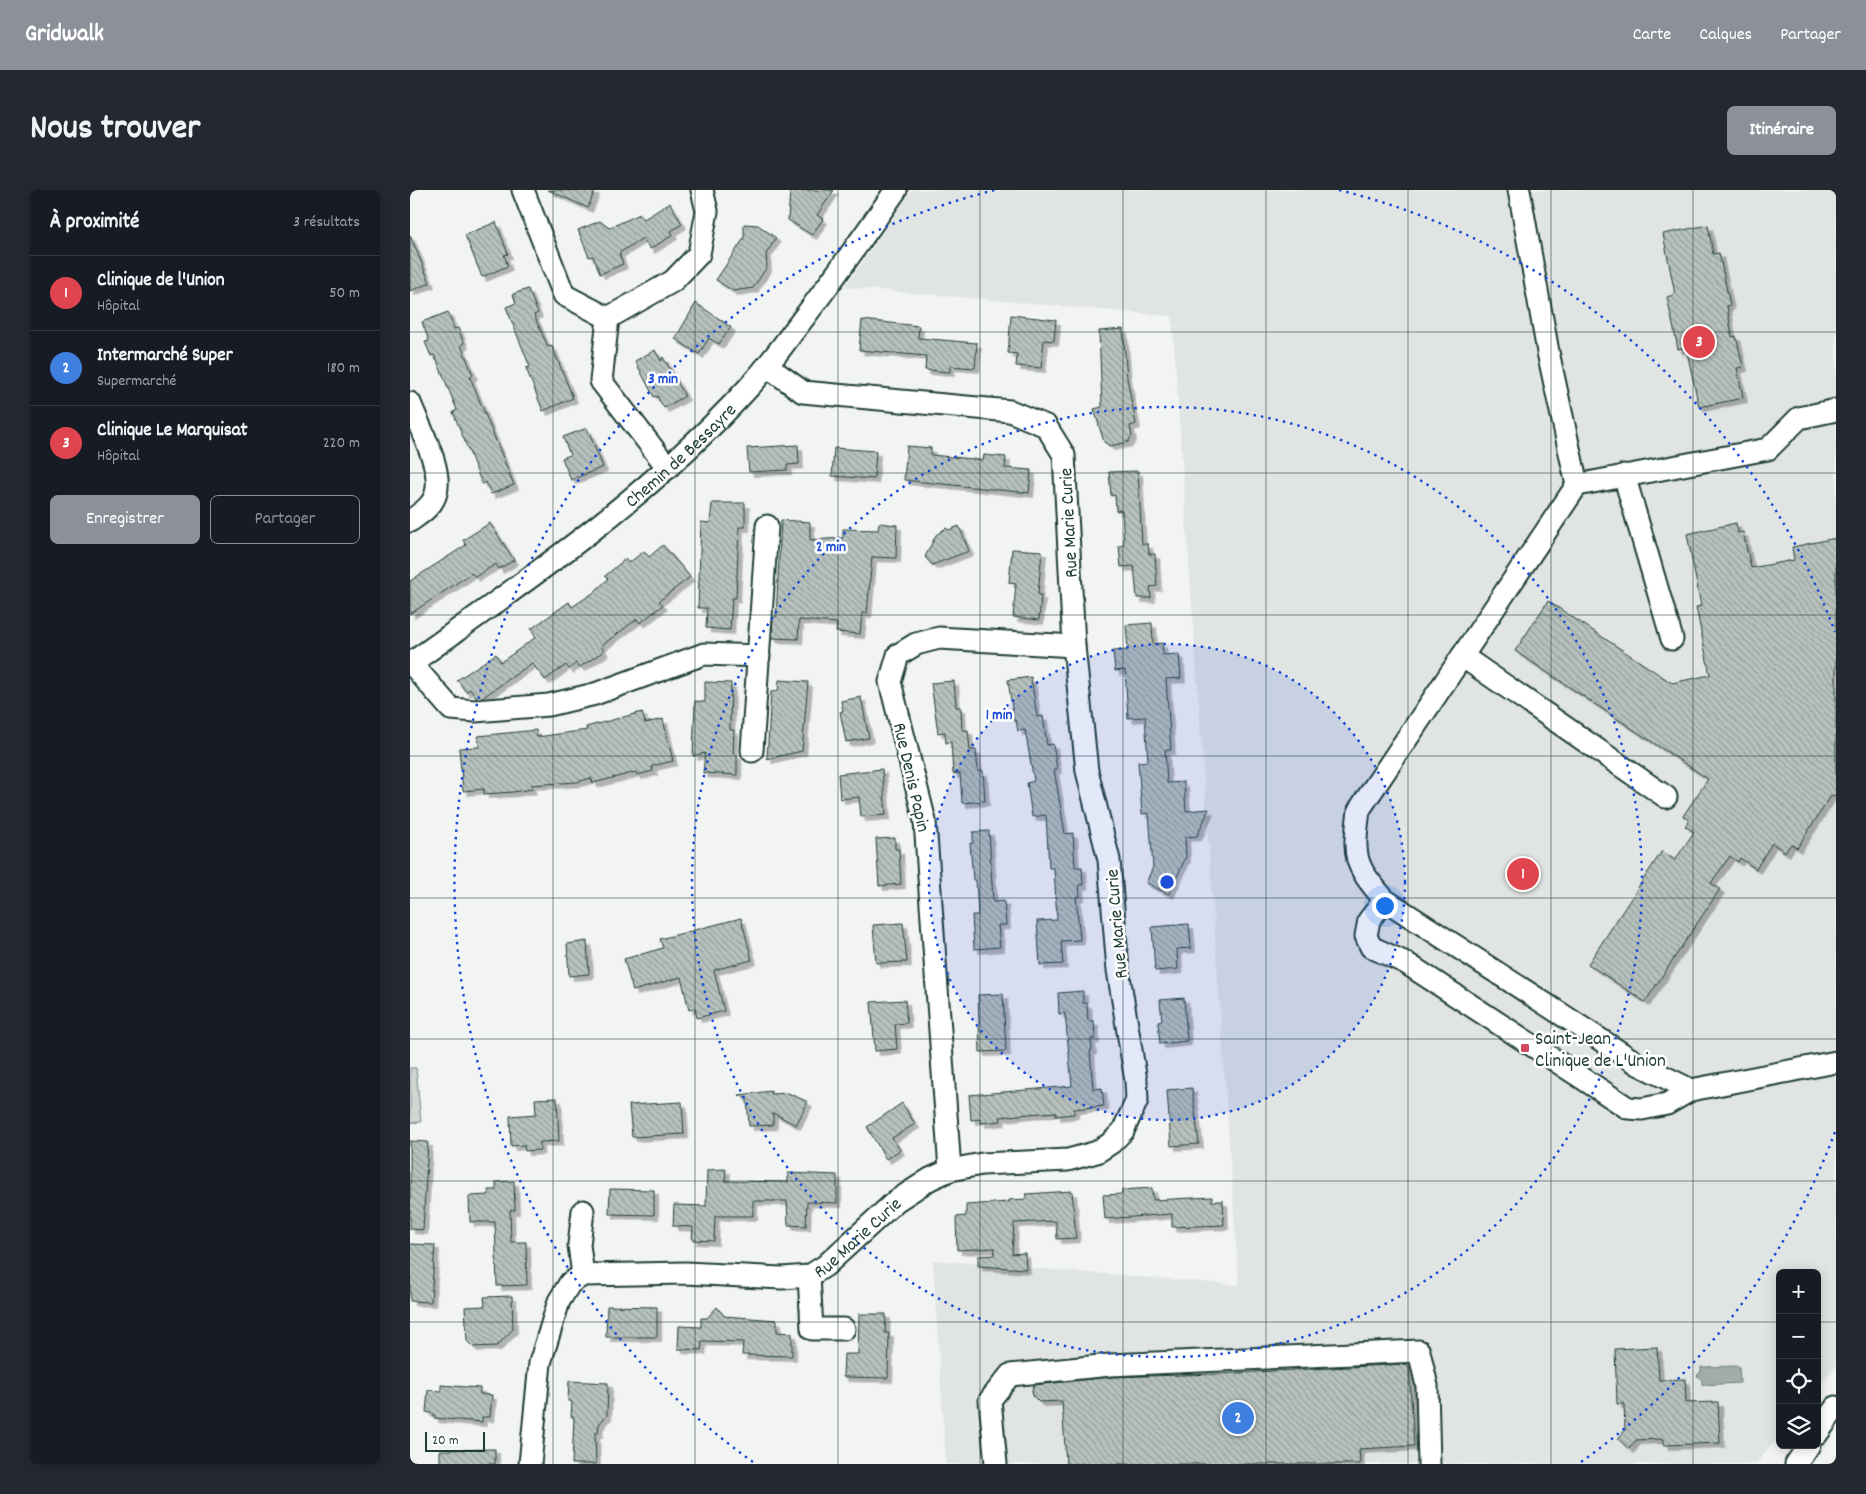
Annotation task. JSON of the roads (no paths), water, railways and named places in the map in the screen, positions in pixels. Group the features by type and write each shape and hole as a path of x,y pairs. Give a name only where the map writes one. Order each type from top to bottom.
{"street":[{"path":"523,190 564,295 608,318"},
{"path":"608,318 673,281 699,254 707,212 702,190"},
{"name":"Chemin de Bessayre","path":"411,663 477,618 573,548 668,468 742,395 768,366 837,274 896,190"},
{"path":"1519,190 1548,352 1577,485"},
{"path":"608,318 601,381 668,468"},
{"name":"Rue Marie Curie","path":"583,1275 686,1273 782,1278 809,1276 825,1266 910,1190 950,1170 982,1164 1068,1160 1097,1152 1111,1143 1123,1131 1136,1100 1136,1081 1118,970 1109,860 1087,771 1074,646 1064,455 1046,426 1010,411 803,392 768,366"},
{"path":"410,404 437,471 436,494 425,511 410,521"},
{"path":"1692,1090 1638,1064 1386,900 1364,876 1354,848 1359,810 1577,485 1768,449 1799,418 1836,410"},
{"path":"1624,475 1672,639"},
{"path":"752,751 767,526"},
{"name":"Rue Denis Papin","path":"950,1170 926,821 890,682 898,655 916,644 939,638 1074,646"},
{"path":"411,663 451,709 475,712 549,705 595,694 704,654 758,656"},
{"path":"1462,656 1666,797"},
{"path":"1386,900 1369,920 1366,936 1371,947 1406,963 1628,1108 1642,1109 1667,1104 1692,1090 1836,1062"},
{"path":"530,1464 540,1363 559,1301 570,1283 583,1275 578,1244 583,1211"},
{"path":"809,1276 812,1329 844,1329"},
{"path":"996,1464 990,1400 1010,1374 1110,1366 1419,1351 1427,1386 1429,1464"},
{"path":"1821,1428 1836,1407"},
{"path":"1796,1464 1806,1449"}],"place":[{"name":"Clinique Le Marquisat","path":"1699,342"},
{"name":"Clinique de l'Union","path":"1523,874"},
{"name":"Saint-Jean Clinique de L'Union","path":"1525,1048"},
{"name":"Intermarché Super","path":"1238,1418"}]}
